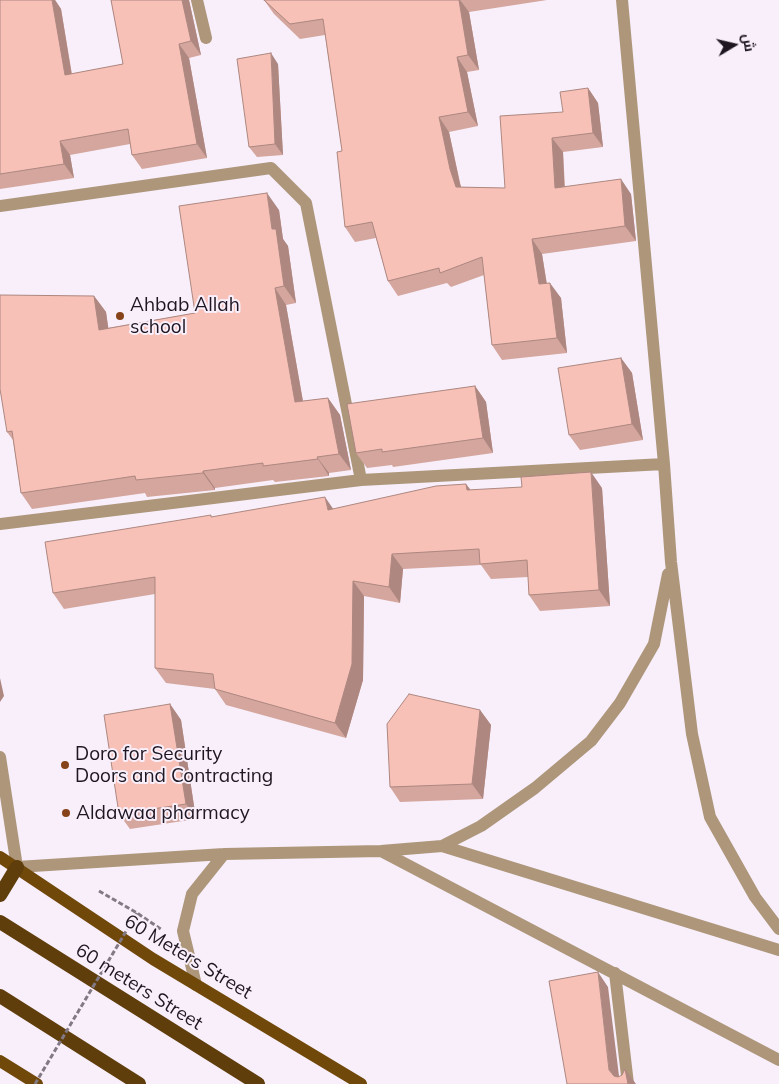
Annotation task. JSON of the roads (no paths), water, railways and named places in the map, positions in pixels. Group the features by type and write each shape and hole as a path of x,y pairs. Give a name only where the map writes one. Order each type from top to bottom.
{"highway":[{"path":"0,895 17,867"},
{"name":"60 meters Street","path":"0,922 258,1084"},
{"path":"0,996 139,1084"}],"main road":[{"name":"60 Meters Street","path":"0,857 84,915 361,1084"},
{"path":"0,1061 36,1084"}],"street":[{"path":"197,0 206,38"},
{"path":"622,0 664,464 671,562 692,734 710,817 755,897 779,929"},
{"path":"0,206 271,168 306,203 361,480"},
{"path":"0,524 361,480 664,464"},
{"path":"442,846 481,826 535,788 591,742 620,703 654,644 671,562"},
{"path":"0,757 17,867 224,854 381,851 442,846 779,950"},
{"path":"381,851 779,1060"},
{"path":"196,985 183,931 192,894 224,854"},
{"path":"615,973 628,1084"}],"place":[{"name":"Ahbab Allah school","path":"120,316"},
{"name":"Doro for Security Doors and Contracting","path":"65,765"},
{"name":"Aldawaa pharmacy","path":"66,813"}]}
